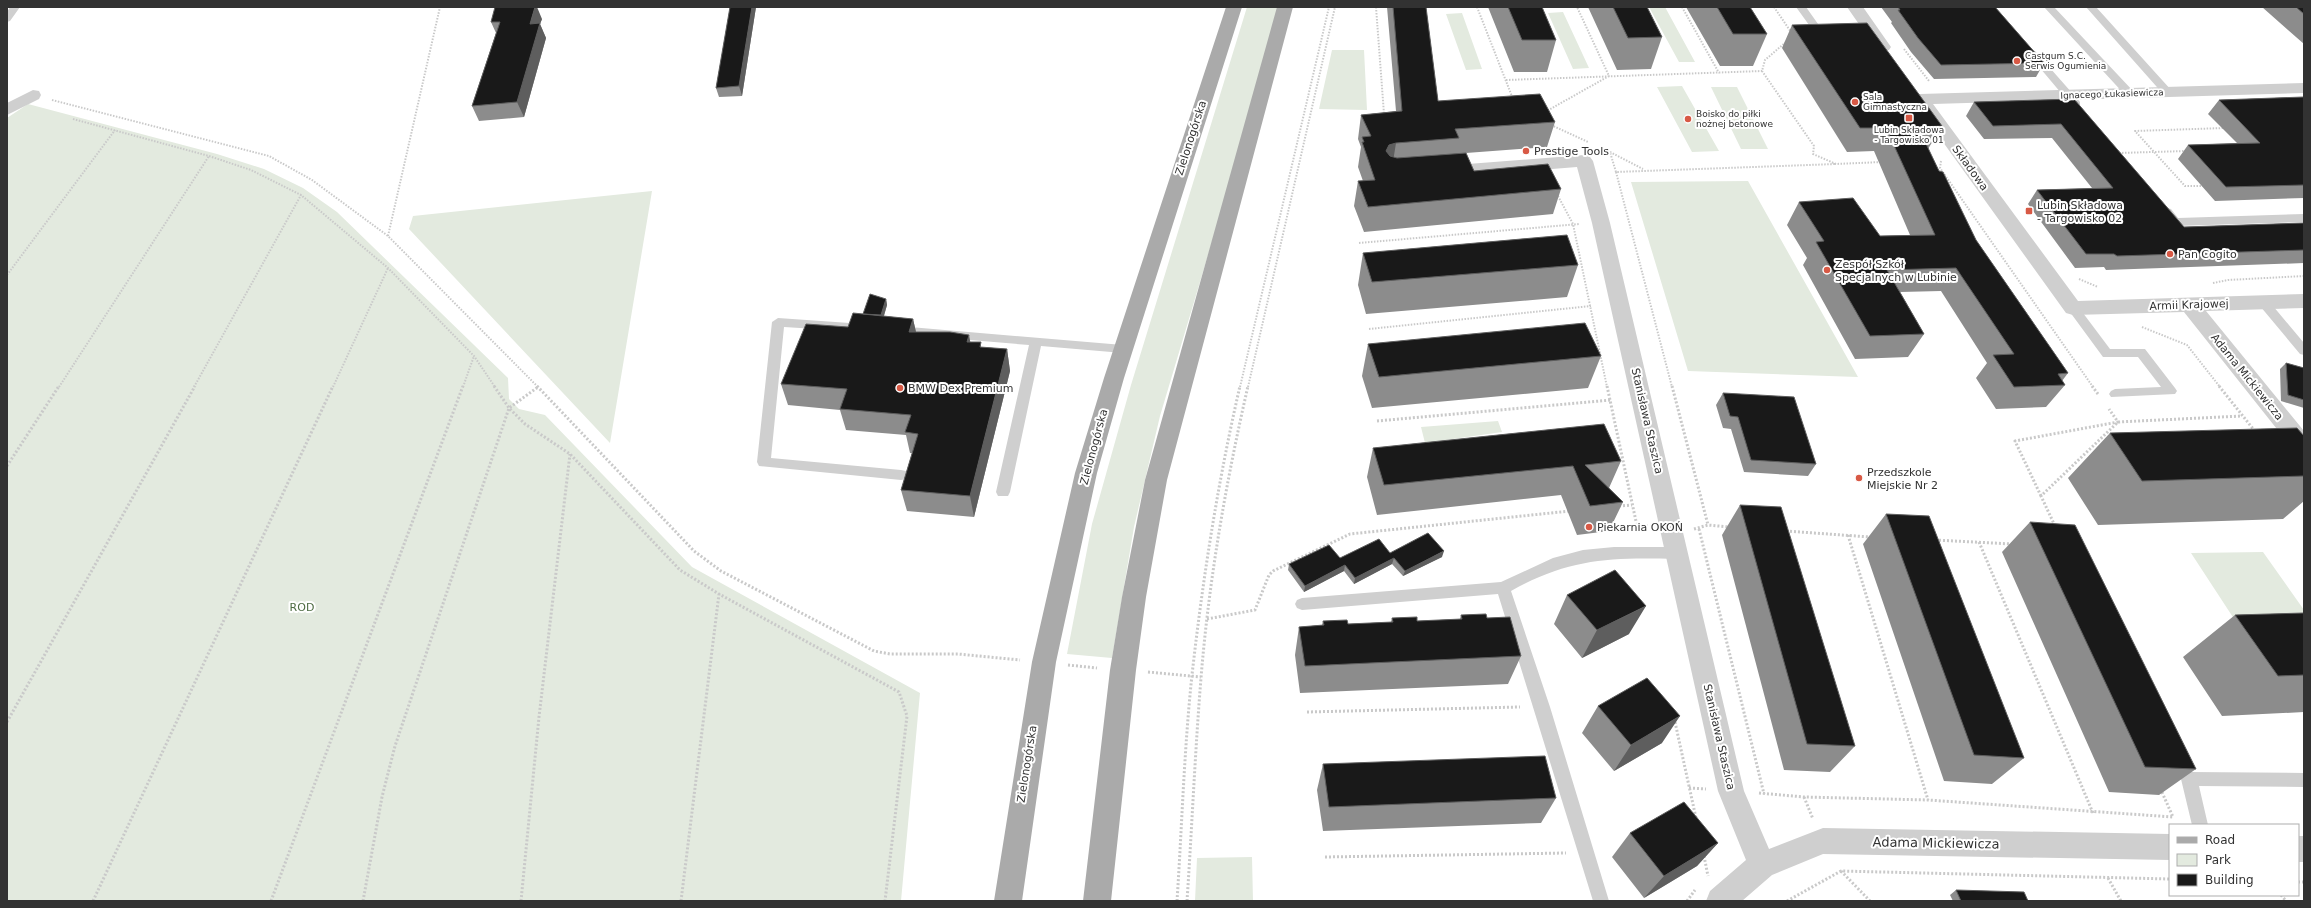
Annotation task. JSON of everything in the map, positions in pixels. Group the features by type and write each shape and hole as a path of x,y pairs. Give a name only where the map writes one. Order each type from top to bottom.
{"main road":[{"name":"Zielonogórska","path":"1008,901 1037,704 1060,584 1086,473 1123,349 1234,7"},
{"path":"1097,901 1123,670 1134,597 1156,480 1183,375 1284,7"}],"street":[{"path":"1855,7 1866,33 1896,51"},
{"name":"Składowa","path":"1909,83 2074,308"},
{"name":"Ignacego Łukasiewicza","path":"1920,99 2069,96 2304,88"},
{"path":"7,110 33,95"},
{"name":"Stanisława Staszica","path":"1423,173 1584,161 1602,223 1731,791 1762,865"},
{"name":"Armii Krajowej","path":"2074,308 2191,306 2304,301"},
{"name":"Adama Mickiewicza","path":"2191,306 2304,447"},
{"name":"Adama Mickiewicza","path":"1707,890 1762,865 1823,842 2169,847"}],"lane":[{"path":"7,19 15,7"},
{"path":"1801,7 1820,34 1835,34"},
{"path":"2050,7 2130,94"},
{"path":"2091,7 2168,92"},
{"path":"2027,46 2084,113"},
{"path":"2161,205 2175,222 2304,218"},
{"path":"2264,302 2304,351"},
{"path":"2074,308 2107,354 2141,352 2171,391 2115,394"},
{"path":"901,475 764,462 778,322 1123,349"},
{"path":"1003,492 1036,341"},
{"path":"1302,604 1503,588 1552,564 1582,556 1618,551 1677,553"},
{"path":"1503,588 1542,707 1601,901"},
{"path":"2200,824 2189,779 2304,780"}],"path":[{"path":"388,236 440,7"},
{"path":"1177,901 1192,676 1209,541 1227,441 1329,7"},
{"path":"1187,901 1201,685 1207,618 1217,541 1235,441 1335,7"},
{"path":"1376,7 1384,115"},
{"path":"1478,7 1513,99 1519,103"},
{"path":"1577,7 1609,76"},
{"path":"1682,7 1719,73"},
{"path":"1774,7 1791,33"},
{"path":"1789,42 1782,44 1765,60 1762,72 1814,146 1813,154 1836,164"},
{"path":"1896,51 1942,98"},
{"path":"1506,80 1762,72"},
{"path":"1542,113 1609,76"},
{"path":"33,95 269,156 312,180 388,236 538,387 694,551 721,571 874,651 890,654 958,654 1013,659"},
{"path":"73,119 116,129 209,156 251,170 301,195 388,268 474,356 509,408 525,424 570,454 680,570 719,594 899,692 907,716 885,901"},
{"path":"1549,124 1589,143"},
{"path":"2209,186 2185,186 2135,131 2227,128"},
{"path":"7,275 116,129"},
{"path":"1596,146 1644,170"},
{"path":"2117,153 2194,151"},
{"path":"1610,152 1708,525"},
{"path":"1937,155 1941,161 1940,168 2100,396"},
{"path":"7,466 209,156"},
{"path":"1934,161 1941,161"},
{"path":"1616,172 1890,162"},
{"path":"1540,164 1573,224 1637,526"},
{"path":"7,722 301,195"},
{"path":"1359,243 1573,224 1629,224"},
{"path":"93,901 388,268"},
{"path":"2210,284 2228,280 2304,276"},
{"path":"2077,278 2102,288 2134,323 2187,345 2257,434"},
{"path":"1369,329 1591,306"},
{"path":"271,901 474,356"},
{"path":"363,901 382,797 395,746 509,408 538,387"},
{"path":"1377,421 1611,400"},
{"path":"2104,403 2118,422"},
{"path":"2056,528 2015,440 2118,422 2243,416"},
{"path":"2041,496 2118,422"},
{"path":"522,901 539,716 570,454"},
{"path":"1616,506 1632,504"},
{"path":"1207,618 1254,610 1269,575 1273,571 1350,534 1577,510"},
{"path":"1671,527 1699,529 1708,525 1732,527"},
{"path":"1699,529 1764,794"},
{"path":"1778,530 1871,537"},
{"path":"1848,535 1928,800"},
{"path":"1932,540 2017,545"},
{"path":"1978,542 2094,813"},
{"path":"681,901 719,594"},
{"path":"1307,712 1542,707"},
{"path":"1675,722 1697,825"},
{"path":"1689,788 1804,797 1928,800 2094,813 2173,817 2160,788"},
{"path":"1325,857 1587,853"},
{"path":"1687,901 1707,890 1708,876 1703,854"},
{"path":"1787,901 1841,871 2169,879"},
{"path":"2107,878 2122,901"}],"green space":[{"path":"1247,7 1282,7 1160,416 1134,527 1112,658 1067,654 1092,524 1131,385"},
{"path":"1649,7 1665,7 1695,62 1679,62"},
{"path":"1563,12 1589,68 1573,69 1548,13"},
{"path":"1462,13 1482,69 1466,70 1446,14"},
{"path":"1332,50 1364,50 1367,110 1319,109"},
{"name":"Boisko do piłki nożnej betonowe","path":"1682,86 1719,151 1692,152 1657,87"},
{"path":"1711,87 1737,87 1768,149 1741,149"},
{"name":"ROD","path":"28,104 217,154 264,169 303,188 337,212 508,378 509,399 519,409 545,415 692,567 920,693 901,901 7,901 7,118"},
{"path":"1748,181 1858,377 1688,371 1631,182"},
{"path":"652,191 610,443 409,229 413,216"},
{"path":"1498,421 1502,432 1425,443 1421,427"},
{"path":"2263,552 2304,610 2304,627 2240,628 2191,553"},
{"path":"1252,857 1253,901 1195,901 1197,858"}],"building":[{"path":"495,7 535,7 530,24 540,23 517,102 472,106 500,22 491,22"},
{"path":"730,7 752,7 739,86 716,88"},
{"path":"1393,7 1426,7 1438,101 1540,94 1555,122 1455,129 1459,138 1396,143 1389,145 1386,151 1390,156 1397,158 1466,153 1474,171 1548,164 1561,189 1368,207 1358,181 1375,180 1362,142 1364,142 1362,137 1371,136 1361,115 1402,111"},
{"path":"1508,7 1542,7 1556,40 1522,40"},
{"path":"1613,7 1647,7 1662,37 1628,38"},
{"path":"1717,7 1750,7 1767,34 1733,34"},
{"path":"1898,7 1995,7 2044,63 1941,65 1918,38 1898,10 1900,10"},
{"path":"2296,7 2304,7 2304,14"},
{"path":"1867,23 1942,126 1918,127 1939,171 1943,172 1976,240 2068,373 2058,374 2065,385 2014,387 1993,355 2014,354 1956,268 1887,270 1924,334 1870,336 1816,242 1824,241 1799,202 1853,198 1880,236 1935,235 1886,128 1860,128 1792,25"},
{"path":"2304,97 2304,185 2226,187 2188,145 2260,143 2219,100"},
{"path":"2074,99 2184,227 2304,223 2304,250 2117,256 2114,254 2086,254 2037,190 2113,188 2061,124 1993,126 1974,102"},
{"path":"1567,235 1578,265 1372,282 1363,253"},
{"path":"870,294 886,299 881,315 863,314"},
{"path":"853,313 913,319 909,332 950,332 969,335 967,342 981,342 980,347 1007,349 970,496 901,490 918,434 905,432 911,415 840,409 847,389 781,384 806,324 848,327"},
{"path":"1585,323 1601,356 1379,377 1368,344"},
{"path":"2286,363 2304,368 2304,400 2288,395"},
{"path":"1723,393 1794,397 1816,464 1751,460 1738,417 1730,416"},
{"path":"1604,424 1621,461 1585,465 1623,502 1590,506 1573,466 1384,485 1373,448"},
{"path":"2297,428 2304,436 2304,476 2142,481 2110,433"},
{"path":"1740,505 1781,507 1855,746 1807,744"},
{"path":"1886,514 1929,516 2024,758 1974,755"},
{"path":"2030,522 2075,525 2196,769 2145,767"},
{"path":"1428,533 1444,551 1405,571 1394,558 1355,578 1345,565 1305,586 1289,564 1329,545 1340,558 1379,539 1390,553"},
{"path":"1615,570 1646,606 1597,630 1567,595"},
{"path":"2304,613 2304,675 2278,676 2235,615"},
{"path":"1486,614 1487,618 1510,617 1521,656 1305,666 1299,627 1324,625 1323,621 1347,620 1348,624 1393,622 1392,618 1417,617 1417,621 1462,619 1461,615"},
{"path":"1647,678 1680,716 1631,745 1598,706"},
{"path":"1545,756 1556,798 1329,807 1323,764"},
{"path":"1684,802 1718,843 1664,876 1630,833"},
{"path":"1956,890 2024,892 2028,901 1961,901"}],"place":[{"name":"Castgum S.C. Serwis Ogumienia","path":"2017,61"},
{"name":"Sala Gimnastyczna","path":"1855,102"},
{"name":"Lubin Składowa - Targowisko 01","path":"1909,118"},
{"name":"Boisko do piłki nożnej betonowe","path":"1688,119"},
{"name":"Prestige Tools","path":"1526,151"},
{"name":"Lubin Składowa - Targowisko 02","path":"2029,211"},
{"name":"Pan Cogito","path":"2170,254"},
{"name":"Zespół Szkół Specjalnych w Lubinie","path":"1827,270"},
{"name":"BMW Dex Premium","path":"900,388"},
{"name":"Przedszkole Miejskie Nr 2","path":"1859,478"},
{"name":"Piekarnia OKOŃ","path":"1589,527"}]}
